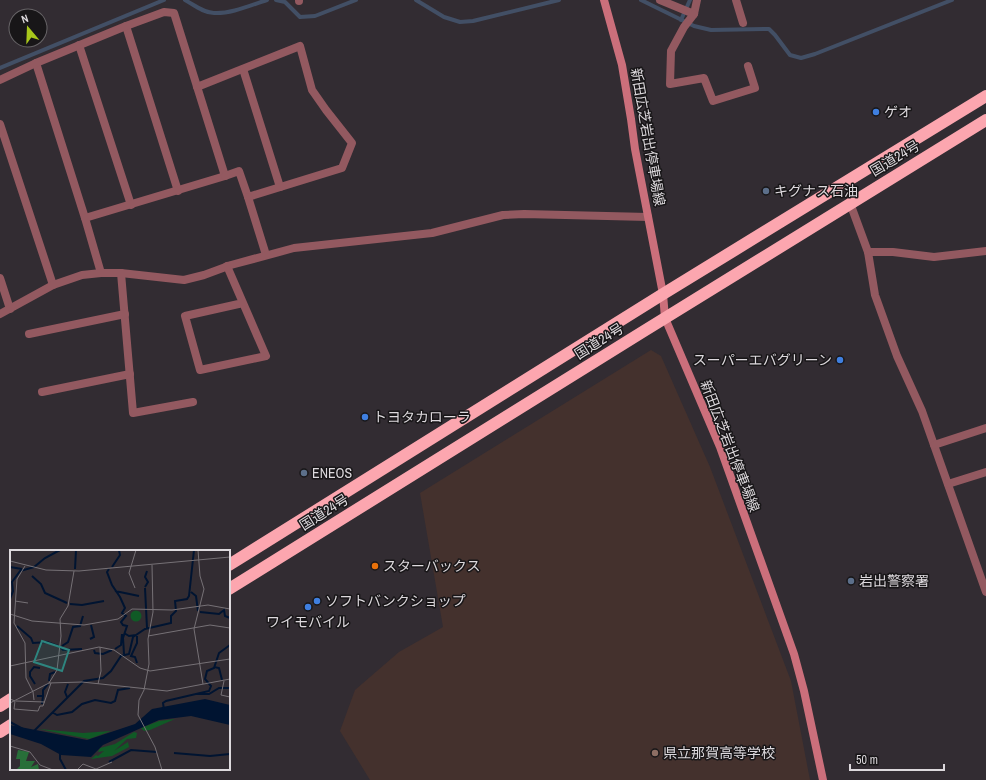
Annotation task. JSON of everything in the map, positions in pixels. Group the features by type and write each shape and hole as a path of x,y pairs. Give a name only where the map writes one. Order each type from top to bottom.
{"highway":[{"name":"国道24号","path":"230,564 663,294 986,96"},
{"name":"国道24号","path":"230,588 986,120"},
{"path":"0,706 10,701"},
{"path":"0,732 10,726"}],"main road":[{"name":"新田広芝岩出停車場線","path":"604,0 622,65 635,149 663,294 665,318 720,447 794,654 804,691 823,780"}],"street":[{"path":"660,0 694,14"},
{"path":"697,0 694,14 684,27 672,51 670,84 704,78 713,101 755,88 748,66"},
{"path":"736,0 743,23"},
{"path":"0,80 36,63 126,26 164,12 174,13 225,176"},
{"path":"126,26 178,190"},
{"path":"79,45 131,204"},
{"path":"197,87 300,46 312,90 352,143 342,168 248,197"},
{"path":"36,63 101,273"},
{"path":"243,69 280,187"},
{"path":"0,124 53,285"},
{"path":"85,218 239,171 266,255"},
{"path":"850,203 868,252 875,295 897,356 922,411 986,592"},
{"path":"0,314 53,285 82,275 121,273 184,280 204,275 227,266 294,248 432,233 503,215 524,214 648,217"},
{"path":"868,252 893,252 934,257 986,250"},
{"path":"227,266 266,356 200,370 186,316 243,303"},
{"path":"121,273 133,413 193,402"},
{"path":"0,278 10,309"},
{"path":"29,334 125,314"},
{"path":"42,392 130,374"},
{"path":"934,445 986,428"},
{"path":"948,484 986,472"}],"shaded area":[{"path":"651,350 661,356 710,467 791,681 810,780 370,780 340,731 355,690 399,652 443,627 420,493"}],"waterway":[{"path":"0,68 164,0"},
{"path":"185,0 210,13 234,11 267,0"},
{"path":"276,0 285,2 300,17 315,16 356,0"},
{"path":"416,0 444,17 460,22 473,21 559,0"},
{"path":"641,0 694,26 711,30 769,29 790,55 801,58 815,54 952,0"},
{"path":"681,20 690,0"}],"place":[{"name":"ゲオ","path":"876,112"},
{"name":"キグナス石油","path":"766,191"},
{"name":"スーパーエバグリーン","path":"840,360"},
{"name":"トヨタカローラ","path":"365,417"},
{"name":"ENEOS","path":"304,473"},
{"name":"スターバックス","path":"375,566"},
{"name":"岩出警察署","path":"851,581"},
{"name":"ソフトバンクショップ","path":"317,601"},
{"name":"ワイモバイル","path":"308,607"},
{"name":"県立那賀高等学校","path":"655,753"}]}
